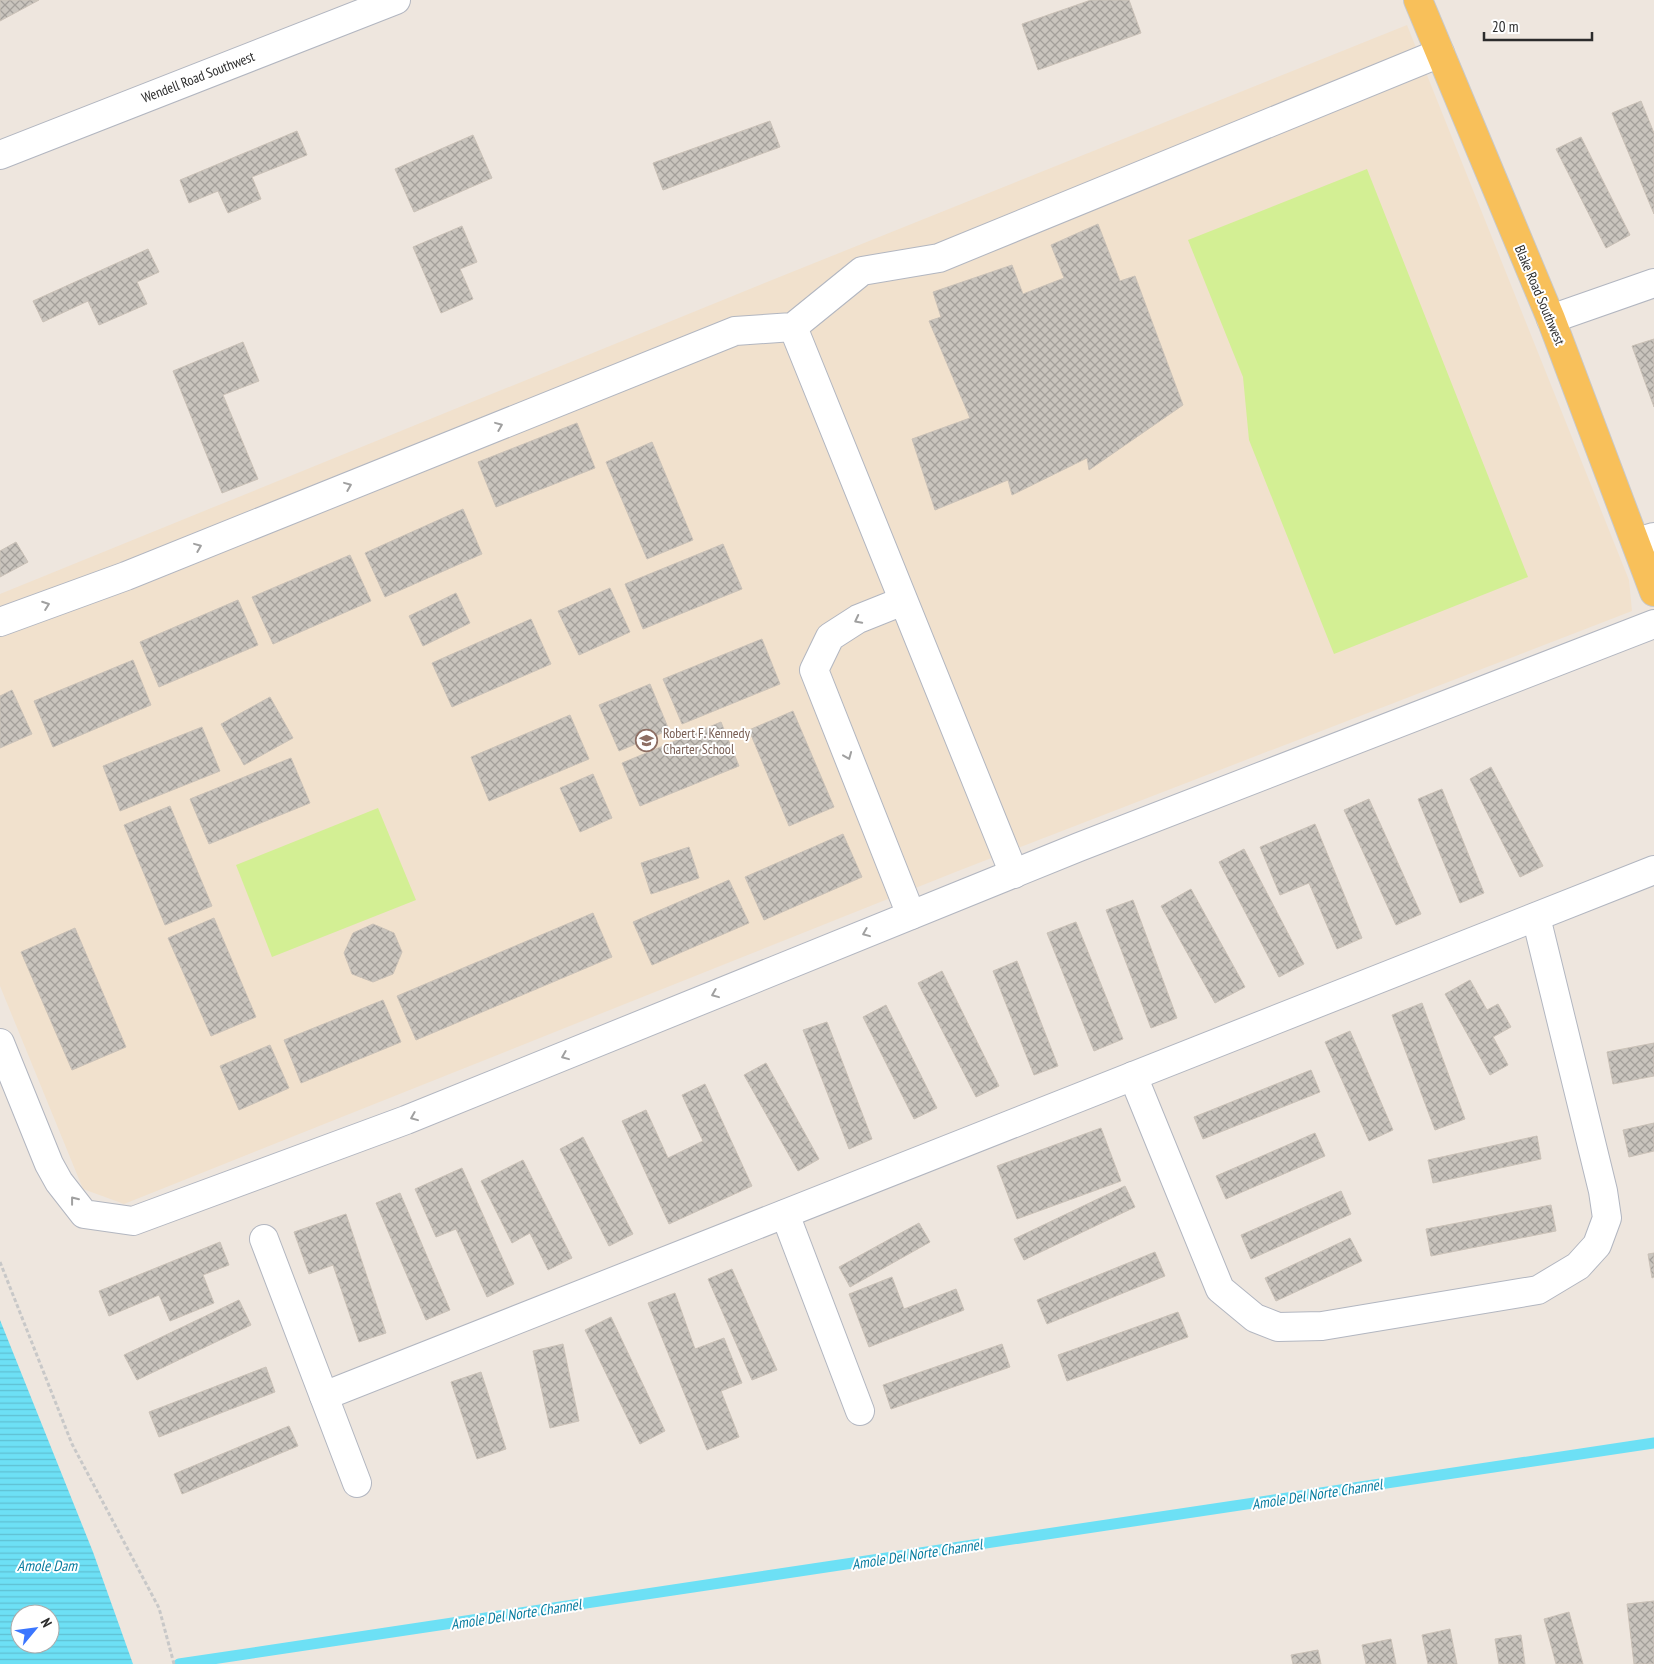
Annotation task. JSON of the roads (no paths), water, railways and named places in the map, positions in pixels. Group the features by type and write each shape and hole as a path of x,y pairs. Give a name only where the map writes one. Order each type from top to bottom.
{"main road":[{"name":"Blake Road Southwest","path":"1418,0 1645,540 1654,592"}],"street":[{"name":"Wendell Road Southwest","path":"0,155 396,0"},
{"path":"0,622 126,576 735,331 793,327 862,271 939,258 1440,52"},
{"path":"1551,319 1654,283"},
{"path":"793,327 1014,874"},
{"path":"903,601 858,619 830,637 814,670 911,915"},
{"path":"0,1043 49,1164 59,1182 84,1214 133,1221 406,1120 1014,874 1654,624"},
{"path":"324,1396 1654,870"},
{"path":"1133,1076 1220,1289 1255,1318 1278,1327 1322,1326 1538,1290 1578,1266 1597,1245 1607,1218 1603,1191 1536,917"},
{"path":"785,1214 860,1411"},
{"path":"264,1239 358,1483"}],"water":[{"name":"Amole Dam","path":"0,1320 93,1552 133,1664 0,1664"}],"waterway":[{"name":"Amole Del Norte Channel","path":"179,1664 1654,1443"}],"place":[{"name":"Robert F. Kennedy Charter School","path":"647,741"}]}
